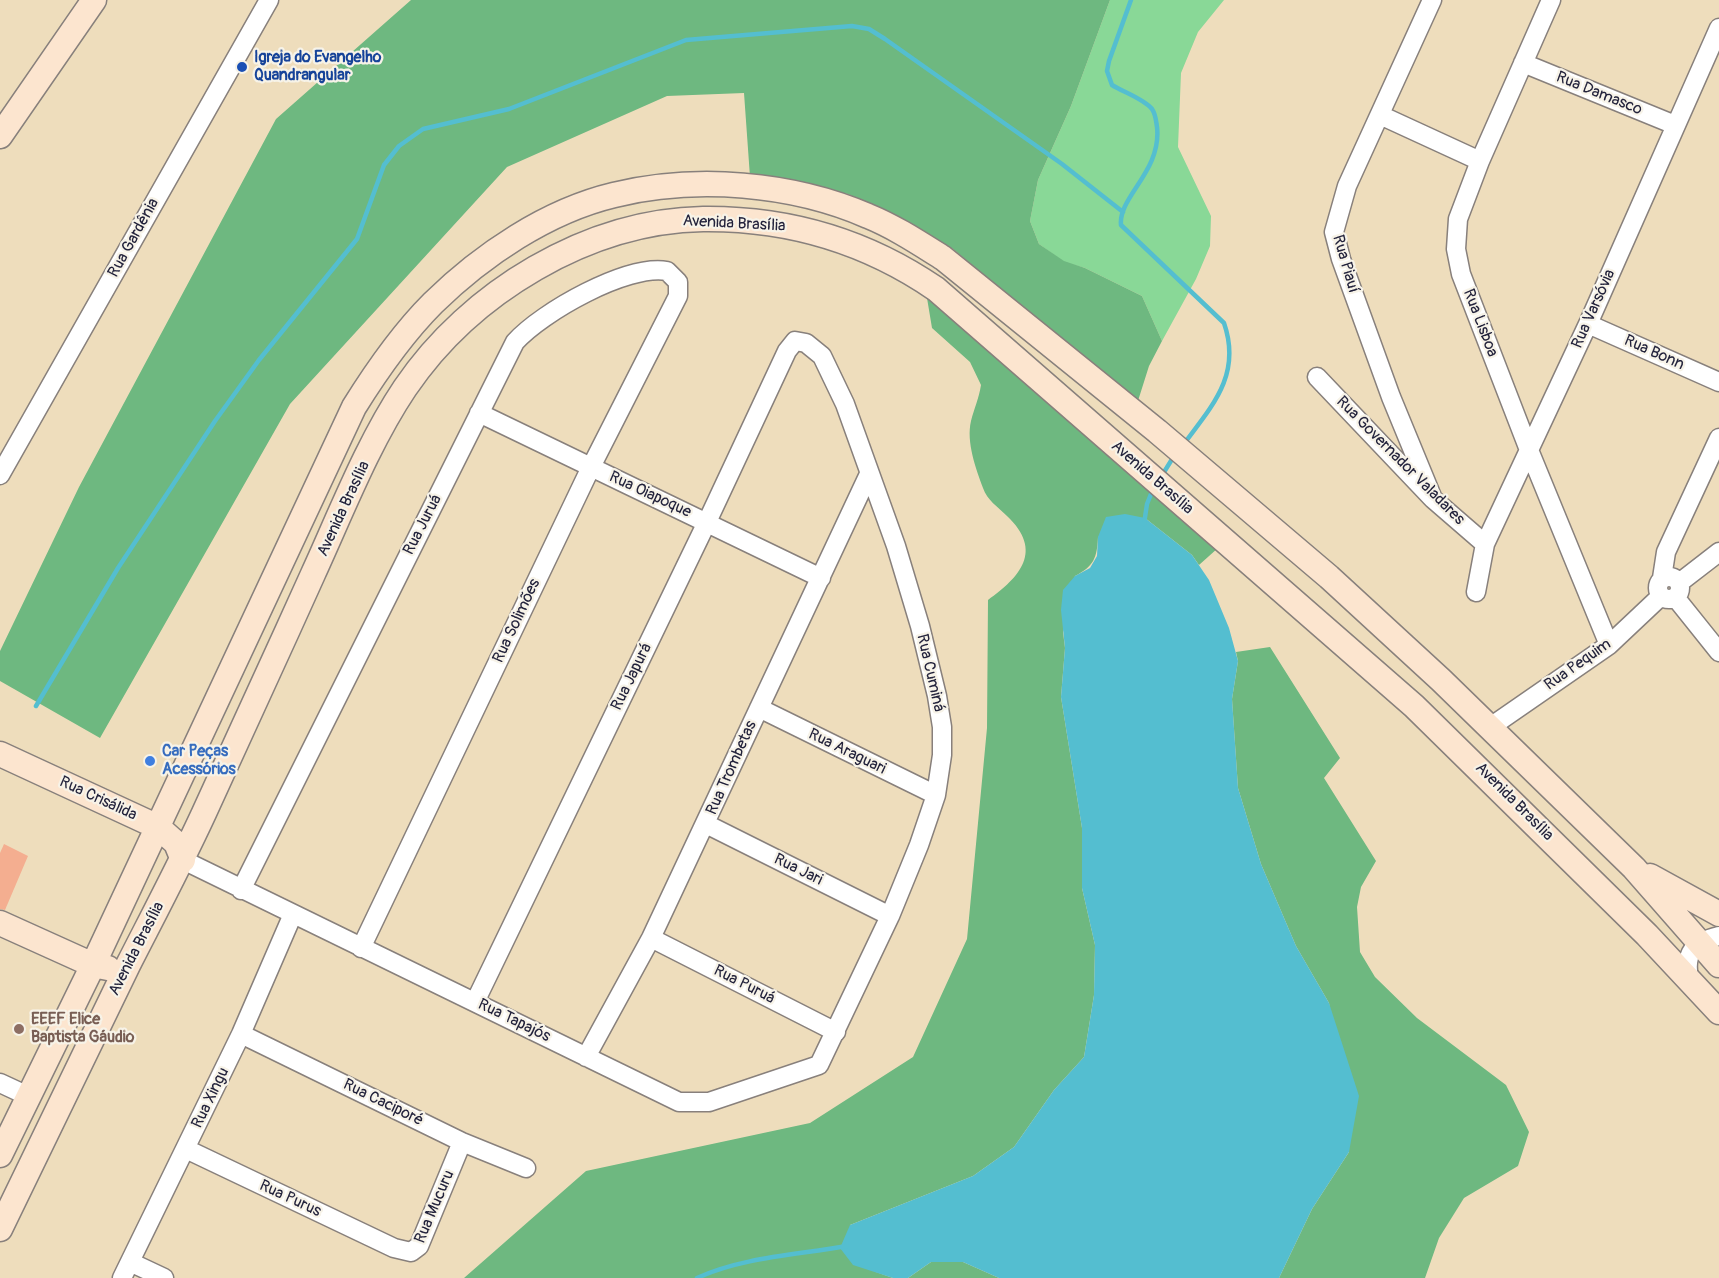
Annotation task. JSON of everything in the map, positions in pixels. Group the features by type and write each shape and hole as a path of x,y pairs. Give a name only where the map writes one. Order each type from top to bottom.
{"street":[{"path":"0,136 94,0"},
{"name":"Rua Gardênia","path":"0,476 269,0"},
{"name":"Rua Piauí","path":"1432,0 1347,186 1334,232 1341,259 1391,397 1433,499"},
{"name":"Rua Lisboa","path":"1551,0 1480,161 1458,219 1455,235 1457,260 1529,450 1609,645"},
{"name":"Rua Varsóvia","path":"1476,592 1485,544 1588,324 1719,28"},
{"name":"Rua Damasco","path":"1522,63 1675,125"},
{"path":"1380,115 1480,161"},
{"name":"Avenida Brasília","path":"0,1155 93,965 354,407 376,372 404,335 434,302 464,276 510,242 572,210 614,195 703,185 736,185 820,199 868,216 910,237 943,258 1157,431 1240,504 1329,577 1709,939 1719,965"},
{"name":"Avenida Brasília","path":"0,1229 130,961 183,860 382,427 405,388 429,356 496,296 537,267 583,243 642,226 677,220 717,219 811,230 859,245 911,272 936,289 1414,706 1689,978 1719,1012"},
{"name":"Rua Juruá","path":"241,890 515,342 539,319 599,287 651,269 668,271 674,276 680,290 678,296"},
{"name":"Rua Solimões","path":"361,948 591,466 678,296"},
{"name":"Rua Bonn","path":"1588,324 1719,382"},
{"name":"Rua Cuminá","path":"787,351 795,341 806,343 822,356 837,382 896,546 937,696 942,755 936,795 890,916 836,1032"},
{"name":"Rua Japurá","path":"475,1002 787,351"},
{"name":"Rua Governador Valadares","path":"1317,376 1433,499 1485,544"},
{"name":"Rua Oiapoque","path":"479,413 821,578"},
{"path":"1719,438 1666,552 1670,589 1719,651"},
{"name":"Rua Trombetas","path":"586,1057 651,939 869,474"},
{"name":"Rua Pequim","path":"1489,728 1609,645 1670,589 1719,552"},
{"name":"Rua Araguari","path":"759,708 936,795"},
{"name":"Rua Crisálida","path":"0,754 158,826 176,843 183,860"},
{"name":"Rua Jari","path":"706,824 890,916"},
{"name":"Rua Tapajós","path":"183,860 679,1102 699,1104 815,1068 822,1063 836,1032"},
{"path":"1634,868 1719,914"},
{"name":"Rua Xingu","path":"126,1270 241,1034 293,914"},
{"path":"0,922 93,965 110,968 130,961"},
{"name":"Rua Puruá","path":"651,939 836,1032"},
{"path":"1689,978 1688,954 1709,939"},
{"name":"Rua Caciporé","path":"241,1034 462,1142 526,1168"},
{"path":"0,1083 28,1096"},
{"name":"Rua Mucuru","path":"394,1248 411,1252 419,1246 462,1142"},
{"name":"Rua Purus","path":"186,1149 394,1248"},
{"path":"126,1270 164,1278"}],"green space":[{"path":"411,0 1110,0 1071,106 1038,180 1030,221 1039,244 1064,261 1085,268 1142,296 1162,341 1149,366 1137,404 953,249 848,194 750,177 744,93 667,96 507,167 290,404 100,738 0,681 0,651 79,487 276,119"},
{"path":"1110,0 1224,0 1198,32 1181,73 1178,147 1211,216 1210,246 1196,279 1162,341 1142,296 1085,268 1064,262 1039,244 1030,221 1038,180 1071,106"},
{"path":"927,298 1218,548 1199,565 1192,555 1145,518 1098,537 1097,551 1093,561 1075,576 1063,632 1065,648 1061,697 1082,828 1082,888 1095,945 1094,995 1084,1057 1054,1090 1014,1147 973,1176 850,1225 876,1272 893,1278 464,1278 586,1171 810,1123 913,1057 967,939 987,728 988,600 1018,573 1026,552 1018,529 985,492 975,464 970,429 981,385 970,362 932,328"},
{"path":"1270,647 1340,758 1324,778 1376,861 1361,887 1357,907 1360,952 1375,977 1417,1018 1506,1085 1529,1132 1518,1166 1464,1198 1439,1238 1425,1278 1279,1278 1312,1209 1349,1152 1329,1003 1296,946 1261,864 1238,788 1232,699 1238,661 1236,652"},
{"path":"931,1262 963,1262 999,1278 908,1278"}],"water":[{"path":"1125,514 1145,518 1192,555 1209,580 1229,628 1238,661 1232,699 1238,788 1261,864 1296,946 1329,1003 1359,1096 1349,1152 1312,1209 1279,1278 999,1278 963,1262 931,1262 908,1278 893,1278 853,1265 840,1248 850,1225 973,1176 1014,1147 1054,1090 1084,1057 1094,995 1095,945 1082,888 1082,828 1061,697 1065,648 1061,610 1063,590 1075,576 1090,568 1097,556 1098,537 1106,517"}],"building":[{"path":"4,844 28,856 5,910 0,909 0,853"}],"waterway":[{"path":"1131,0 1107,71 1112,85 1139,99 1152,109 1157,127 1157,143 1147,170 1126,204 1121,225 1224,323 1229,342 1227,374 1221,389 1183,445"},
{"path":"36,706 118,568 215,421 259,360 357,239 384,165 399,146 423,129 509,109 686,40 852,26 869,29 885,39 1062,164 1123,212"},
{"path":"1161,477 1174,456"},
{"path":"1144,524 1147,504 1153,489"},
{"path":"697,1278 751,1261 847,1246"}],"place":[{"name":"Igreja do Evangelho Quandrangular","path":"242,67"},
{"name":"Car Peças Acessórios","path":"150,761"},
{"name":"EEEF Elice Baptista Gáudio","path":"19,1029"}]}
